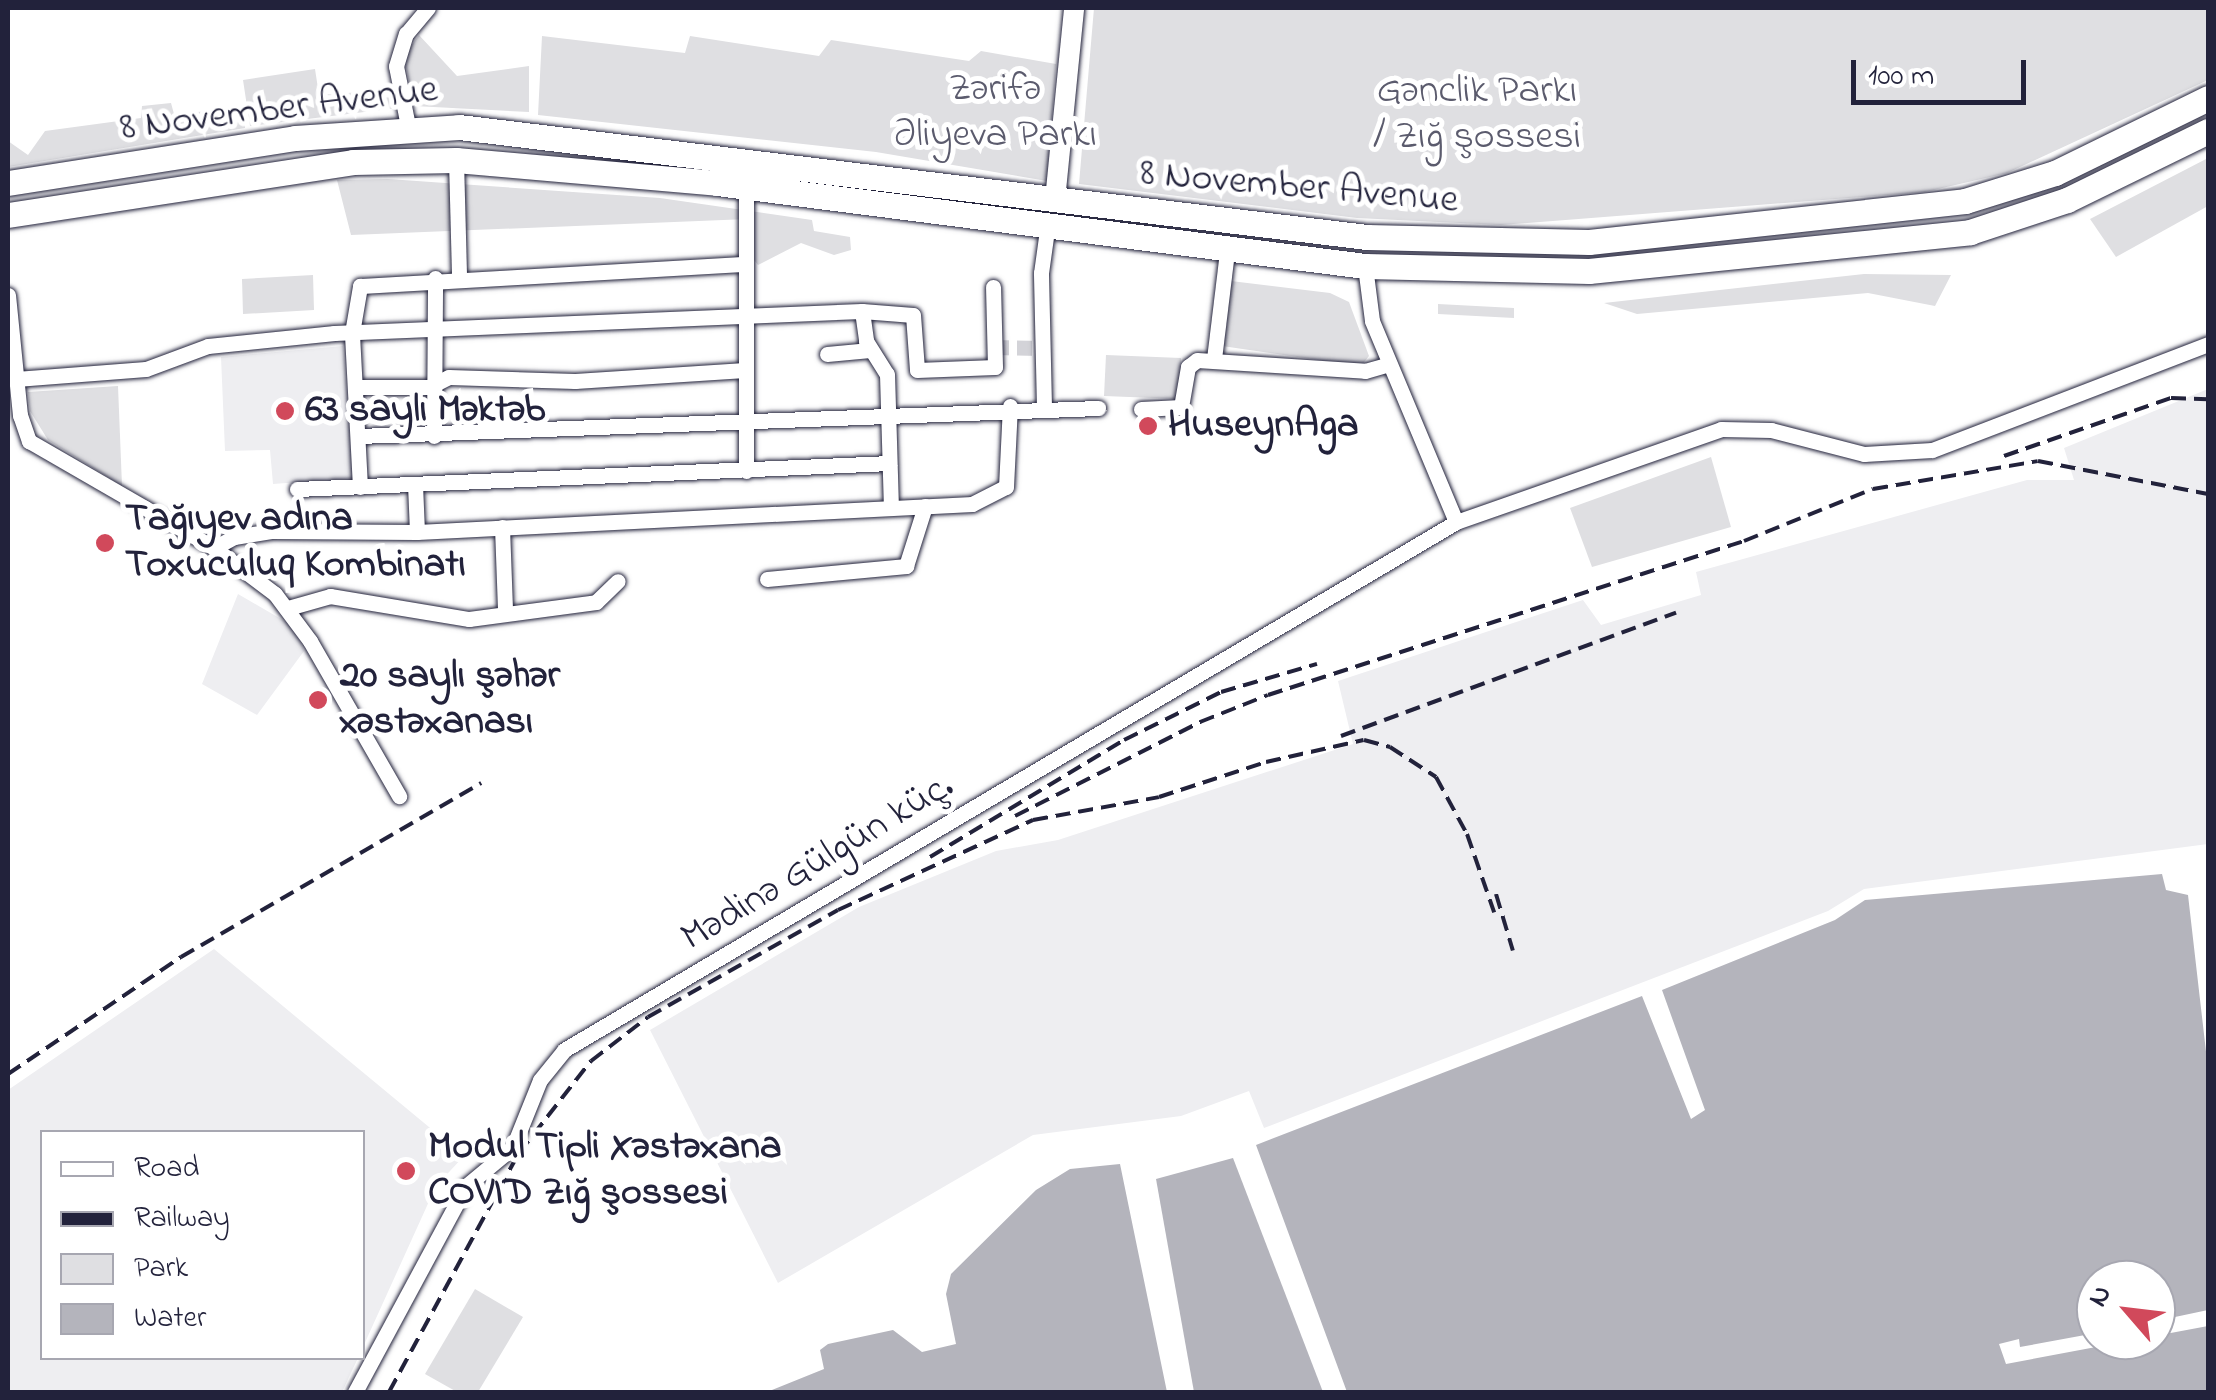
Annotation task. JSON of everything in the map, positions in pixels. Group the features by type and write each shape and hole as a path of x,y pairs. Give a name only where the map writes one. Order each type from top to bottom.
{"highway":[{"name":"8 November Avenue","path":"8,183 408,126 539,132 1054,200 1430,242 1589,242 1936,207 2003,192 2208,98"},
{"name":"8 November Avenue","path":"8,215 334,164 456,160 746,188 1047,230 1365,266 1589,271 1938,238 2032,214 2208,132"},
{"path":"1047,230 1054,200"}],"main road":[{"path":"1054,200 1074,8"}],"street":[{"path":"408,126 396,66 406,34 428,8"},
{"path":"456,160 459,276"},
{"path":"746,188 746,471"},
{"path":"1044,407 1040,273 1047,230"},
{"path":"1214,359 1227,252"},
{"path":"360,487 352,333 360,286 459,276 743,264"},
{"path":"1365,266 1367,303 1456,522"},
{"path":"434,436 435,278"},
{"path":"16,378 146,369 208,346 352,333 744,313 862,311 913,315 917,370 994,367 993,288"},
{"path":"8,294 22,428 40,451 214,548 288,608 399,796"},
{"path":"862,311 870,350 884,364 891,508"},
{"name":"Mədinə Gülgün küç.","path":"355,1392 466,1186 513,1146 540,1080 564,1050 1456,522 1721,429 1770,430 1864,454 1932,450 2208,344"},
{"path":"826,354 870,350"},
{"path":"1141,408 1181,407 1190,362 1214,359 1365,371 1389,364"},
{"path":"356,387 435,384 449,377 545,375 576,381 745,370"},
{"path":"214,548 234,537 273,531 417,532 980,502 1006,487 1010,406"},
{"path":"360,436 746,422 1010,406 1098,408"},
{"path":"298,489 889,464"},
{"path":"415,484 417,532"},
{"path":"766,579 906,566 926,506"},
{"path":"502,528 505,610"},
{"path":"288,608 330,596 456,619 505,610 596,602 618,581"}],"shaded area":[{"name":"63 saylı Məktəb","path":"343,346 353,478 273,484 270,450 225,451 221,357"},
{"path":"2208,389 2208,844 1864,889 1828,911 1264,1128 1249,1091 1181,1116 1033,1135 778,1283 650,1030 859,907 996,851 1058,840 1353,744 1338,681 1583,600 1601,625 1701,595 1696,572 2027,480 2074,480 2064,448"},
{"path":"238,594 293,626 304,651 257,715 202,684"},
{"name":"Modul Tipli Xəstəxana COVID Zığ şossesi","path":"214,949 464,1156 436,1186 365,1343 365,1130 40,1130 40,1360 357,1360 342,1392 8,1392 8,1090"}],"green space":[{"name":"Gənclik Parkı / Zığ şossesi","path":"1094,8 2208,8 2208,80 2007,173 1925,192 1501,225 1357,218 1079,184"},
{"path":"419,35 457,76 529,66 529,112 414,106 404,56"},
{"name":"Zərifə Əliyeva Parkı","path":"542,36 685,53 690,36 819,56 831,40 969,61 981,51 1056,64 1047,181 876,152 538,115"},
{"path":"315,69 319,95 375,91 378,98 395,97 397,108 250,126 243,80"},
{"path":"171,103 174,114 244,108 245,128 8,167 8,141 28,155 45,131 141,118 142,106"},
{"path":"2208,158 2208,206 2116,257 2090,219"},
{"path":"388,179 660,198 812,220 814,231 850,237 851,250 834,255 801,243 758,265 748,252 748,219 351,235 337,180"},
{"path":"1864,274 1951,275 1935,306 1868,293 1637,314 1604,303"},
{"path":"313,275 314,310 243,314 242,279"},
{"path":"1231,281 1330,293 1349,302 1369,356 1361,366 1222,346"},
{"path":"1438,304 1514,308 1514,318 1438,314"},
{"path":"1106,355 1181,358 1180,399 1104,396"},
{"path":"118,386 122,486 48,440 30,411 28,392"},
{"path":"1711,457 1731,527 1592,567 1570,508"},
{"path":"475,1289 523,1317 478,1392 457,1392 425,1374"}],"water":[{"path":"2162,874 2166,890 2188,895 2208,1069 2208,1310 2176,1317 2176,1260 2076,1260 2076,1337 2020,1347 2019,1339 1999,1344 2006,1364 2076,1351 2076,1360 2176,1360 2176,1332 2208,1326 2208,1392 1347,1392 1256,1145 1642,996 1691,1119 1705,1110 1662,990 1835,920 1865,900"},
{"path":"1233,1158 1323,1392 1194,1392 1156,1179"},
{"path":"1120,1164 1167,1392 767,1392 824,1369 820,1350 828,1344 893,1330 922,1352 956,1344 946,1294 951,1274 1036,1190 1070,1169"}],"tunnel":[{"path":"994,347 1040,348"}],"railway":[{"path":"2004,456 2171,398 2208,399"},
{"path":"1015,816 1200,722 1268,695 1744,541 1873,489 2038,461 2208,494"},
{"path":"1341,736 1676,613"},
{"path":"930,857 1124,740 1221,692 1317,664"},
{"path":"389,1392 519,1153 591,1061 648,1017 838,910 1033,820 1159,797 1266,762 1364,740 1390,747 1436,777 1467,834 1494,912"},
{"path":"8,1074 181,957 481,783"},
{"path":"1496,894 1513,951"}],"place":[{"name":"63 saylı Məktəb","path":"285,411"},
{"name":"HuseynAga","path":"1148,426"},
{"name":"Tağıyev adına Toxuculuq Kombinatı","path":"105,543"},
{"name":"20 saylı şəhər xəstəxanası","path":"318,700"},
{"name":"Modul Tipli Xəstəxana COVID Zığ şossesi","path":"406,1171"}]}
